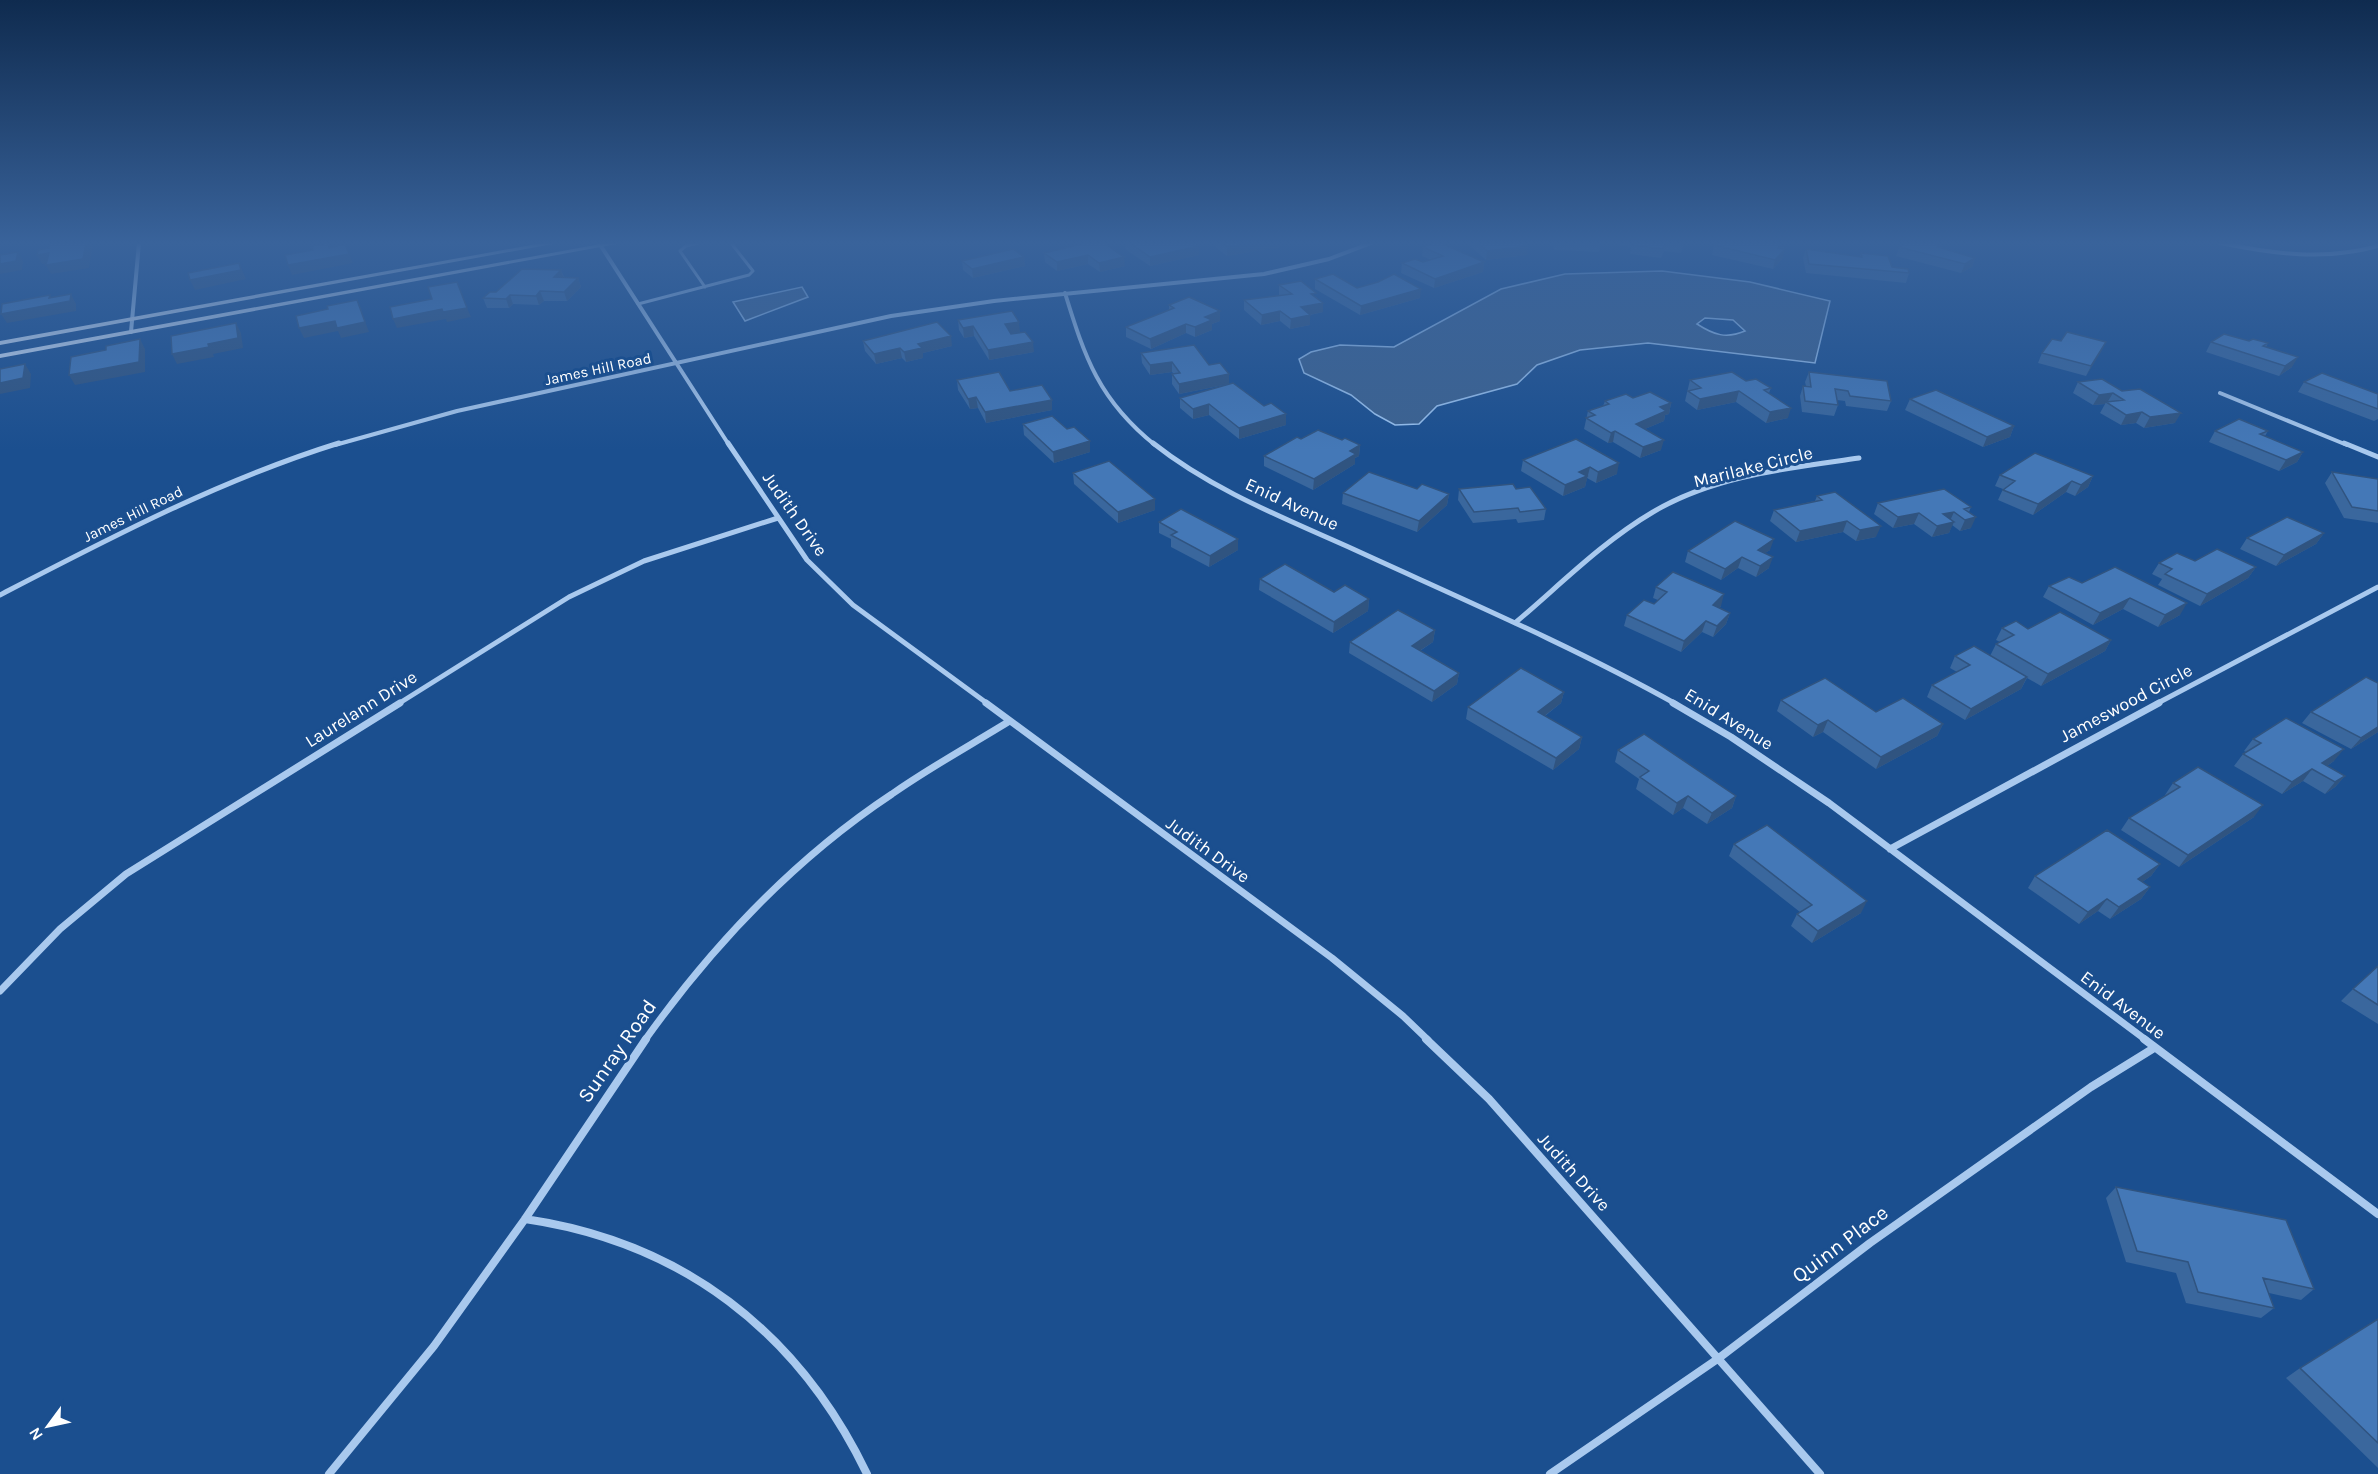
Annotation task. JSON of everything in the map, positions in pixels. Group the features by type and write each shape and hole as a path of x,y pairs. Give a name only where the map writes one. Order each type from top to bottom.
{"street":[{"path":"131,332 134,312"},
{"path":"0,343 173,312"},
{"path":"0,356 240,312"},
{"name":"Judith Drive","path":"643,312 807,560 853,605 1008,722 1332,958 1403,1016 1489,1099 1820,1474"},
{"name":"James Hill Road","path":"0,595 208,492 332,444 442,415 916,312"},
{"name":"Enid Avenue","path":"1070,312 1086,362 1100,387 1139,431 1173,457 1220,487 1608,667 1698,716 1776,767 1890,849 2378,1214"},
{"path":"2220,393 2378,457"},
{"name":"Marilake Circle","path":"1515,623 1628,528 1658,510 1691,495 1728,483 1859,458"},
{"name":"Laurelann Drive","path":"0,991 47,939 89,901 126,874 569,597 644,561 778,518"},
{"name":"Jameswood Circle","path":"1890,849 2077,746 2378,587"},
{"name":"Sunray Road","path":"329,1474 434,1347 525,1219 667,1009 729,934 780,883 831,839 891,794 1008,722"},
{"name":"Quinn Place","path":"1550,1474 1719,1358 1870,1243 2091,1087 2154,1048"},
{"path":"525,1219 554,1223 644,1250 696,1278 761,1328 821,1393 861,1458 867,1474"}],"water":[{"path":"739,312 769,312 745,321"},
{"path":"1459,312 1827,312 1815,363 1648,343 1580,350 1537,365 1517,384 1437,406 1419,424 1395,425 1375,414 1351,395 1304,373 1299,359 1311,352 1340,345 1394,347","holes":["1705,318 1733,320 1745,331 1732,335 1720,335 1697,324"]}],"building":[{"path":"315,312 361,312 365,322 337,328 335,321 299,328 296,316"},
{"path":"391,312 428,312 393,319"},
{"path":"1013,312 1019,322 1005,324 1011,334 1025,332 1033,342 988,350 973,326 963,328 958,320"},
{"path":"1164,312 1218,312 1205,317 1212,320 1195,327 1186,324 1150,339 1126,327"},
{"path":"1258,312 1276,312 1262,315"},
{"path":"1281,312 1306,312 1310,315 1291,319"},
{"path":"937,322 951,336 918,344 922,348 904,352 900,348 874,354 863,341"},
{"path":"236,323 238,338 208,344 209,347 172,354 171,336"},
{"path":"2067,332 2106,342 2091,366 2042,353 2052,339 2061,341"},
{"path":"2224,334 2249,341 2253,339 2268,343 2263,346 2298,357 2285,366 2211,342"},
{"path":"140,339 139,362 69,375 71,357 106,350 106,346"},
{"path":"1194,345 1209,365 1220,363 1229,374 1179,384 1172,374 1180,373 1172,362 1150,365 1141,353"},
{"path":"25,364 23,378 0,383 0,369"},
{"path":"999,372 1010,391 1042,385 1052,400 985,412 976,397 968,399 957,380"},
{"path":"1732,372 1746,381 1756,379 1771,388 1764,390 1791,408 1770,412 1739,391 1700,399 1688,391 1701,388 1690,380"},
{"path":"1809,372 1887,381 1891,401 1850,396 1848,391 1835,389 1838,405 1805,401 1803,386 1811,387"},
{"path":"2322,373 2378,394 2378,409 2304,382"},
{"path":"2102,379 2122,391 2140,389 2181,413 2150,417 2142,412 2126,415 2106,402 2124,400 2113,393 2099,395 2078,382"},
{"path":"1233,383 1264,406 1271,403 1286,414 1239,428 1209,404 1193,409 1180,398"},
{"path":"1936,390 2014,426 1987,437 1910,399"},
{"path":"1650,392 1671,403 1660,407 1666,411 1636,424 1664,440 1643,447 1615,431 1611,433 1586,418 1595,415 1588,411 1609,404 1605,401 1626,394 1633,398"},
{"path":"1052,416 1067,429 1074,427 1090,441 1053,452 1023,424"},
{"path":"2239,419 2268,431 2260,434 2303,452 2286,460 2215,431"},
{"path":"1318,430 1360,445 1350,451 1356,454 1314,479 1264,456 1297,437 1301,439"},
{"path":"1576,439 1619,463 1598,472 1590,467 1579,472 1587,476 1565,485 1523,460"},
{"path":"2035,453 2093,476 2081,485 2072,481 2038,504 2003,490 2015,481 2000,475"},
{"path":"1109,461 1155,499 1118,512 1073,473"},
{"path":"1369,472 1417,489 1422,484 1449,494 1419,521 1343,493"},
{"path":"2332,472 2378,479 2378,511 2352,507"},
{"path":"1513,484 1516,489 1530,487 1546,509 1520,512 1518,508 1474,512 1459,489"},
{"path":"1944,489 1971,507 1964,509 1976,517 1965,520 1954,512 1943,514 1954,522 1937,526 1919,513 1898,517 1878,503"},
{"path":"1835,492 1881,526 1860,530 1847,521 1800,531 1774,510 1822,500 1817,496"},
{"path":"1181,509 1238,539 1210,556 1171,535 1177,532 1159,522"},
{"path":"2287,517 2324,533 2284,555 2247,538"},
{"path":"1735,521 1774,539 1758,550 1773,557 1760,566 1742,557 1725,569 1688,551"},
{"path":"2217,549 2256,567 2207,594 2165,574 2172,569 2159,563 2177,553 2195,561"},
{"path":"1285,564 1334,592 1345,585 1369,599 1334,622 1260,579"},
{"path":"2115,567 2187,603 2165,615 2130,598 2100,613 2049,586 2069,577 2082,583"},
{"path":"1673,572 1724,594 1713,605 1730,613 1717,626 1706,621 1684,641 1627,615 1644,600 1654,604 1667,592 1656,587"},
{"path":"1398,610 1435,630 1412,646 1459,673 1434,691 1350,642"},
{"path":"2060,612 2111,640 2048,674 1996,644 2014,635 2002,628 2016,621 2028,629"},
{"path":"1974,646 2027,677 1971,709 1932,685 1970,665 1955,656"},
{"path":"1521,668 1564,692 1538,712 1582,737 1556,758 1468,707"},
{"path":"2366,677 2378,683 2378,727 2361,738 2311,712"},
{"path":"1825,678 1876,712 1903,698 1943,724 1881,757 1828,720 1818,725 1781,700"},
{"path":"2286,718 2344,749 2322,763 2345,776 2335,782 2312,769 2292,782 2243,754 2261,743 2253,739"},
{"path":"1644,734 1736,796 1712,813 1688,796 1677,803 1640,777 1649,771 1618,750"},
{"path":"2198,767 2263,805 2188,855 2129,818 2180,787 2173,783"},
{"path":"1767,825 1867,901 1818,931 1797,914 1812,905 1734,844"},
{"path":"2107,830 2160,864 2138,879 2150,887 2119,907 2107,899 2088,912 2035,876"},
{"path":"2378,966 2378,1005 2353,989"},
{"path":"2116,1187 2286,1220 2314,1289 2263,1278 2274,1308 2198,1292 2188,1262 2137,1251"},
{"path":"2378,1319 2378,1443 2300,1368"}]}
